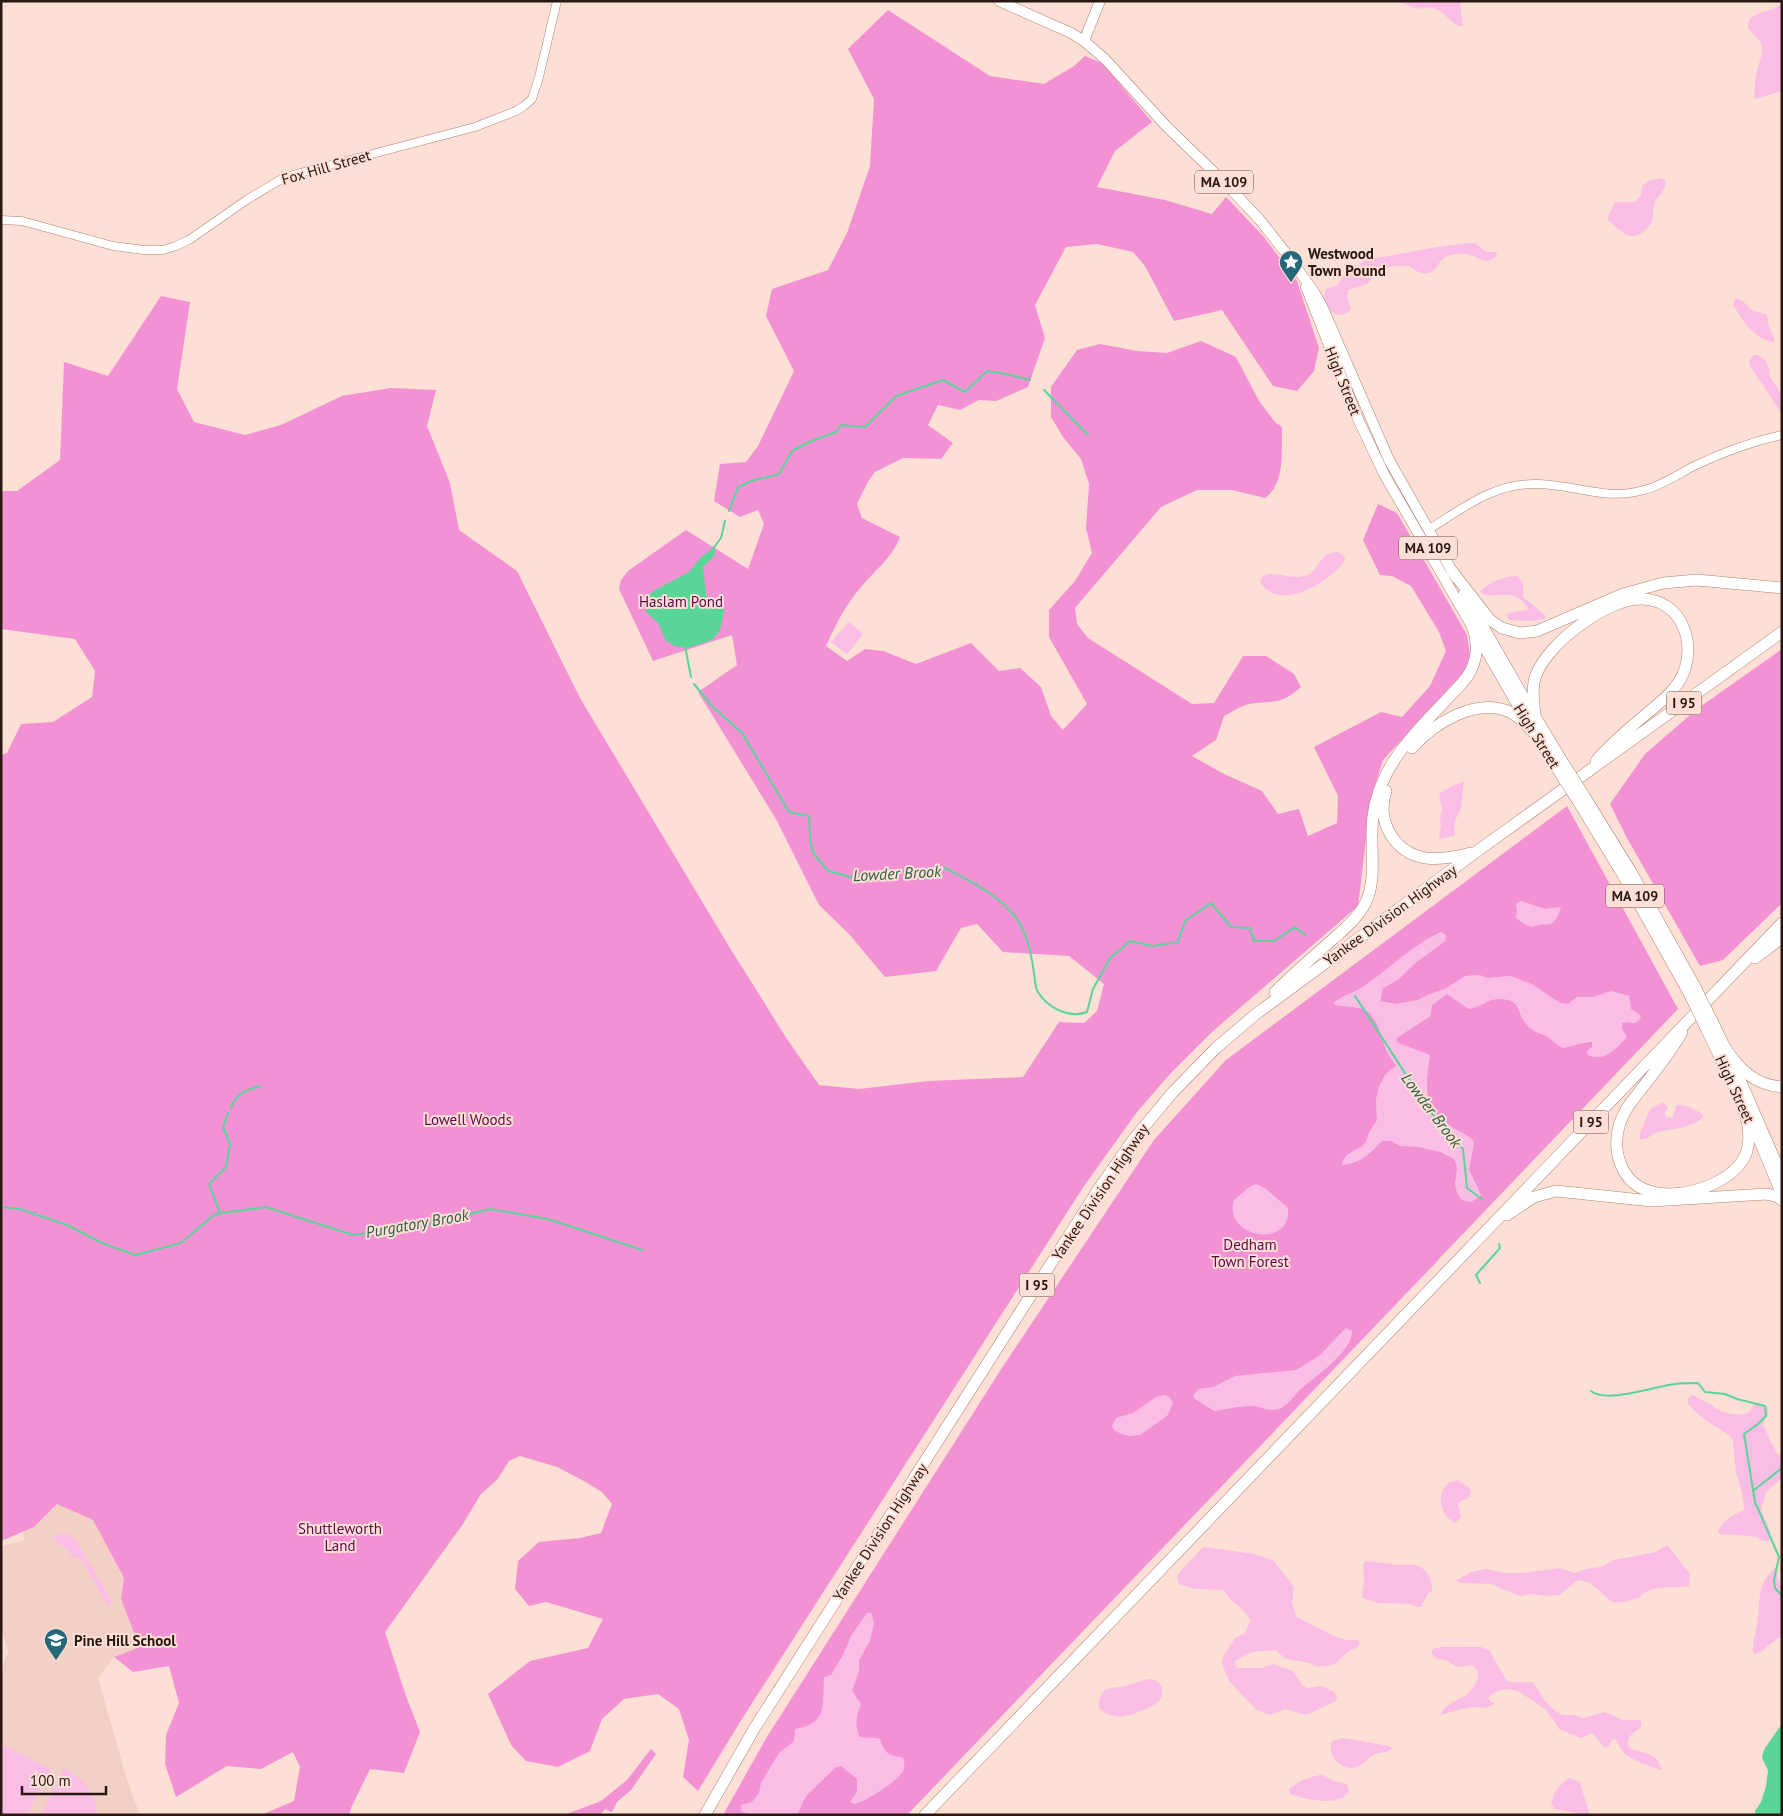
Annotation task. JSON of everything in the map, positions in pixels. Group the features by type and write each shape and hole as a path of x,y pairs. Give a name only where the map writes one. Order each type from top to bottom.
{"highway":[{"path":"1452,572 1482,611 1494,623 1506,630 1520,633 1538,630 1629,592 1668,582 1702,581 1782,588"},
{"path":"1535,716 1533,688 1540,668 1555,648 1582,624 1613,606 1635,599 1647,599 1660,603 1679,618 1686,633 1689,648 1686,664 1680,679 1668,694 1605,750 1586,774"},
{"path":"1256,1014 1283,984 1352,922 1364,906 1370,886 1373,817 1380,785 1403,747 1471,672 1476,650 1473,628"},
{"name":"Yankee Division Highway","path":"705,1815 754,1729 1115,1164 1173,1092 1216,1048 1256,1014 1476,852 1782,632"},
{"path":"1476,852 1442,858 1425,858 1413,854 1399,845 1389,832 1383,815 1384,795 1391,780 1406,755 1428,733 1449,719 1473,710 1487,707 1504,710 1522,721 1536,736"},
{"name":"I 95","path":"925,1815 1782,923"},
{"path":"1738,968 1782,938"},
{"path":"1690,1018 1674,1047 1628,1106 1620,1120 1616,1148 1623,1170 1641,1188 1662,1194 1688,1191 1722,1180 1734,1172 1747,1151 1749,1132 1743,1107"},
{"path":"1724,1046 1740,1068 1753,1078 1770,1086 1782,1087"},
{"path":"1491,1226 1534,1197 1556,1191 1652,1201 1762,1194 1773,1195 1782,1200"}],"main road":[{"name":"High Street","path":"999,1 1080,39 1105,59 1167,127 1259,219 1314,292 1329,320 1384,449 1402,486 1535,716 1561,767 1631,871 1709,1025 1782,1196"},
{"path":"1080,39 1099,1"},
{"name":"High Street","path":"1300,272 1354,410 1379,464 1536,736 1561,767"},
{"name":"High Street","path":"1709,1025 1724,1046 1782,1175"}],"street":[{"name":"Fox Hill Street","path":"1,220 22,221 113,246 144,250 163,250 176,246 189,240 248,199 285,177 475,127 508,115 524,106 532,99 540,77 557,1"},
{"path":"1428,530 1476,499 1502,489 1528,484 1541,484 1596,494 1627,493 1644,490 1731,450 1782,435"}],"shaded area":[{"path":"714,548 714,556 703,567 706,595 710,603 724,605 720,630 712,640 688,648 675,646 666,641 658,623 647,613 644,602 647,596 655,590 689,572 701,557"},
{"name":"Pine Hill School","path":"57,1504 93,1520 124,1578 121,1599 138,1643 135,1649 114,1657 98,1678 128,1783 140,1815 1,1815 1,1671 8,1652 1,1627 1,1546 24,1540 23,1531 34,1527"},
{"path":"1782,1724 1782,1815 1756,1815 1755,1811 1761,1802 1766,1786 1768,1770 1762,1758 1763,1753"}],"green space":[{"path":"1397,1 1460,1 1463,27 1455,24 1436,9 1416,8"},
{"path":"1782,3 1782,91 1756,99 1754,97 1756,79 1762,46 1760,41 1748,29 1748,23 1755,15"},
{"path":"888,10 990,76 1044,84 1074,66 1085,56 1102,63 1152,122 1115,151 1097,187 1165,200 1212,214 1226,197 1264,237 1297,281 1319,348 1314,371 1297,391 1273,386 1222,310 1174,321 1145,266 1133,252 1097,244 1066,247 1035,305 1045,338 1028,387 996,401 979,400 960,410 938,405 928,425 953,443 941,459 903,458 875,472 869,480 857,504 862,518 900,537 893,551 846,607 826,646 847,661 865,649 883,651 916,664 971,643 999,671 1020,668 1041,687 1051,716 1063,730 1087,704 1049,637 1049,610 1075,581 1092,553 1086,528 1089,484 1081,459 1063,437 1051,417 1051,387 1077,350 1100,344 1137,351 1167,353 1201,341 1236,357 1259,401 1275,422 1282,427 1281,466 1276,484 1272,492 1265,498 1232,490 1197,490 1161,507 1075,608 1077,624 1088,638 1192,704 1214,703 1243,656 1266,656 1294,674 1301,687 1294,693 1282,700 1246,705 1224,716 1216,740 1192,756 1224,774 1262,791 1278,814 1299,809 1308,836 1337,823 1338,796 1314,747 1381,712 1402,717 1430,686 1446,651 1439,632 1411,586 1392,576 1380,575 1363,540 1378,504 1397,513 1467,635 1470,655 1464,672 1383,760 1371,798 1358,906 1212,1032 1170,1074 1137,1112 1084,1186 740,1722 698,1791 683,1777 689,1740 679,1709 658,1694 624,1699 602,1719 590,1751 558,1767 526,1761 511,1745 488,1694 530,1661 588,1648 603,1619 546,1602 529,1606 515,1589 518,1561 539,1542 580,1538 601,1533 612,1504 602,1492 582,1480 557,1467 520,1456 509,1461 497,1480 481,1494 463,1524 385,1632 420,1732 404,1773 370,1769 349,1815 261,1815 294,1801 300,1767 293,1752 261,1769 227,1766 176,1797 165,1764 166,1735 179,1703 169,1666 133,1672 114,1657 135,1649 138,1643 121,1599 124,1578 93,1520 57,1504 34,1527 1,1541 1,755 7,753 21,724 53,722 92,697 95,671 75,639 1,629 1,491 17,491 60,460 64,362 108,376 161,296 190,302 177,389 194,422 245,435 281,425 342,396 391,388 436,390 427,426 450,483 459,530 517,571 580,698 730,948 787,1039 819,1085 859,1089 928,1081 1023,1077 1059,1022 1084,1023 1097,1011 1104,984 1069,956 1003,952 977,924 961,928 936,971 885,977 849,934 819,905 776,819 698,692 737,665 732,635 653,661 619,589 621,580 628,571 686,530 748,569 764,524 758,510 740,517 714,501 720,464 746,462 758,446 794,371 766,316 772,289 828,270 847,233 870,166 874,99 848,49"},
{"path":"1661,178 1665,180 1666,184 1664,190 1655,201 1651,223 1643,232 1633,236 1628,235 1607,219 1615,202 1635,202 1641,195 1642,186 1649,181"},
{"path":"1475,243 1486,252 1496,252 1497,255 1493,259 1486,261 1471,255 1454,254 1442,259 1434,270 1428,273 1418,272 1410,266 1394,266 1380,270 1367,284 1349,290 1347,296 1351,309 1346,313 1335,314 1327,307 1324,295 1326,289 1337,285 1347,271 1358,269 1361,263 1366,260"},
{"path":"1736,298 1743,301 1753,311 1766,314 1774,342 1761,337 1750,328 1733,305"},
{"path":"1754,355 1758,355 1765,360 1769,368 1770,377 1782,395 1782,414 1750,366 1749,361"},
{"path":"1337,551 1345,557 1342,564 1324,580 1306,590 1296,594 1276,594 1267,590 1260,582 1262,577 1272,574 1293,577 1308,575 1325,557"},
{"path":"1518,576 1523,584 1523,597 1546,616 1545,619 1528,621 1509,620 1507,617 1508,613 1528,608 1522,601 1510,595 1485,595 1480,592 1497,580"},
{"path":"849,622 863,634 847,654 831,642"},
{"path":"1782,649 1782,903 1723,960 1700,966 1627,838 1610,804 1645,754 1697,709"},
{"path":"1464,781 1461,808 1455,821 1454,836 1439,839 1442,809 1439,794"},
{"name":"Dedham Town Forest","path":"1567,806 1678,1009 907,1815 797,1815 806,1796 835,1768 841,1766 857,1779 857,1792 850,1802 855,1804 887,1787 904,1769 903,1758 888,1753 880,1739 859,1736 857,1720 861,1704 852,1691 859,1671 859,1660 870,1641 874,1623 871,1613 867,1613 851,1636 844,1653 831,1675 824,1677 823,1704 819,1717 806,1726 795,1729 793,1742 779,1753 761,1783 759,1793 752,1802 741,1805 741,1811 751,1815 723,1815 767,1737 1002,1368 1154,1140 1226,1060","holes":["1521,901 1545,909 1561,907 1552,923 1531,926 1516,918 1516,904","1441,932 1446,935 1445,941 1414,964 1399,979 1383,988 1380,1001 1395,1004 1418,1000 1445,989 1465,976 1479,975 1488,978 1511,976 1533,985 1560,1003 1568,1004 1577,997 1593,997 1611,991 1629,996 1631,1009 1641,1016 1635,1023 1622,1023 1622,1029 1627,1037 1615,1049 1600,1057 1594,1057 1588,1055 1587,1051 1592,1047 1592,1042 1562,1048 1546,1036 1533,1030 1525,1022 1516,1005 1512,1002 1494,999 1469,1009 1447,994 1432,1005 1430,1016 1398,1037 1396,1040 1398,1043 1430,1055 1427,1086 1430,1103 1434,1111 1452,1127 1474,1142 1469,1170 1481,1195 1471,1202 1462,1200 1456,1188 1457,1170 1454,1159 1441,1152 1419,1147 1400,1146 1392,1141 1382,1141 1368,1155 1349,1164 1342,1165 1347,1155 1366,1142 1377,1120 1376,1100 1379,1087 1385,1075 1396,1065 1387,1052 1372,1016 1362,1009 1335,1005 1334,1003 1361,988 1409,951","1256,1184 1266,1189 1288,1208 1287,1221 1280,1230 1270,1234 1258,1234 1247,1230 1238,1223 1233,1213 1234,1200 1249,1187","1346,1328 1352,1331 1350,1339 1340,1355 1302,1388 1287,1404 1279,1409 1272,1410 1249,1406 1214,1411 1195,1399 1193,1395 1199,1389 1213,1387 1235,1376 1296,1370 1319,1356","1165,1395 1173,1403 1167,1416 1140,1435 1129,1436 1115,1431 1112,1426 1116,1418 1133,1413 1156,1397"]},
{"path":"1521,901 1545,909 1562,906 1552,923 1531,927 1516,918 1516,904"},
{"name":"Dedham Town Forest","path":"1441,932 1446,935 1445,941 1414,964 1399,979 1388,985 1379,999 1390,1004 1418,1000 1445,989 1465,976 1479,975 1488,978 1511,976 1533,985 1560,1003 1568,1004 1577,997 1593,997 1610,991 1629,996 1631,1009 1641,1016 1635,1023 1628,1022 1627,1037 1615,1049 1600,1057 1594,1057 1588,1055 1587,1041 1576,1046 1561,1048 1547,1037 1531,1029 1524,1023 1518,1006 1496,999 1477,1008 1469,1009 1447,994 1436,1002 1431,1007 1430,1015 1398,1037 1398,1043 1430,1055 1426,1090 1428,1100 1446,1123 1474,1142 1469,1170 1481,1195 1471,1202 1462,1200 1455,1187 1457,1168 1445,1153 1419,1147 1400,1146 1392,1141 1380,1142 1371,1153 1360,1160 1439,1260 907,1815 723,1815 767,1737 1002,1368 1154,1140 1226,1060 1366,1142 1377,1120 1376,1100 1379,1087 1385,1075 1396,1065 1387,1052 1373,1017 1335,1005 1334,1003 1343,996 1356,991 1425,939"},
{"path":"1663,1102 1668,1107 1665,1113 1666,1117 1672,1118 1677,1105 1694,1109 1703,1115 1703,1118 1687,1126 1658,1132 1645,1139 1640,1139 1640,1133 1650,1109"},
{"path":"1692,1395 1727,1413 1741,1414 1750,1412 1753,1406 1759,1404 1768,1407 1768,1415 1763,1425 1777,1454 1782,1456 1782,1478 1766,1492 1761,1510 1770,1530 1771,1539 1768,1541 1754,1537 1722,1535 1718,1532 1732,1516 1744,1510 1744,1503 1736,1474 1733,1441 1730,1436 1703,1418 1688,1404 1688,1399"},
{"path":"1458,1480 1470,1488 1471,1492 1468,1499 1460,1501 1458,1505 1461,1517 1455,1523 1444,1513 1441,1499 1445,1486 1450,1482"},
{"path":"65,1534 75,1539 113,1603 108,1606 80,1557 73,1559 67,1549 58,1543 53,1536"},
{"path":"1667,1545 1690,1574 1689,1586 1651,1590 1645,1592 1640,1597 1622,1602 1612,1602 1590,1583 1578,1580 1559,1595 1547,1596 1533,1594 1521,1596 1492,1584 1461,1583 1455,1581 1471,1572 1486,1569 1506,1573 1522,1573 1560,1568 1575,1573 1601,1567 1614,1560 1656,1552"},
{"path":"1203,1547 1255,1554 1274,1561 1294,1587 1292,1603 1297,1617 1332,1635 1345,1640 1357,1640 1360,1642 1358,1647 1349,1651 1335,1664 1327,1666 1318,1667 1310,1663 1286,1659 1275,1650 1252,1652 1235,1661 1238,1668 1262,1668 1273,1664 1293,1671 1303,1686 1308,1688 1322,1686 1334,1692 1337,1697 1336,1701 1306,1715 1285,1709 1270,1715 1257,1710 1230,1682 1223,1667 1224,1655 1235,1638 1245,1633 1251,1620 1223,1590 1195,1589 1179,1584 1177,1578 1179,1573"},
{"path":"1366,1561 1419,1566 1426,1571 1430,1578 1432,1592 1428,1593 1421,1607 1410,1604 1378,1603 1363,1598 1363,1564"},
{"path":"1777,1566 1778,1580 1782,1587 1782,1637 1755,1654 1753,1652 1753,1645 1760,1593 1765,1580"},
{"path":"1441,1647 1481,1647 1489,1650 1507,1681 1533,1682 1545,1701 1555,1711 1563,1715 1574,1715 1583,1718 1605,1712 1623,1720 1639,1720 1641,1727 1629,1738 1629,1747 1653,1756 1662,1770 1627,1756 1616,1740 1613,1739 1608,1747 1604,1747 1592,1733 1581,1738 1559,1729 1546,1710 1518,1691 1506,1689 1495,1692 1488,1698 1495,1704 1486,1708 1461,1709 1441,1715 1444,1709 1474,1688 1478,1670 1472,1665 1457,1667 1445,1660 1437,1659 1431,1653 1433,1649"},
{"path":"1150,1679 1155,1680 1162,1686 1162,1696 1154,1705 1123,1716 1111,1715 1099,1708 1101,1695 1106,1690"},
{"path":"1343,1738 1393,1748 1373,1755 1359,1766 1348,1768 1342,1766 1334,1758 1331,1747 1332,1741"},
{"path":"1,1744 51,1769 27,1815 1,1814"},
{"path":"651,1749 656,1754 631,1790 617,1802 612,1812 605,1809 600,1815 564,1815 601,1801 627,1780"},
{"path":"64,1768 77,1776 87,1787 94,1799 97,1815 40,1815"},
{"path":"1322,1775 1337,1782 1347,1784 1349,1791 1344,1796 1330,1801 1313,1800 1290,1794 1289,1789 1297,1784 1309,1778"},
{"path":"1569,1778 1579,1781 1590,1815 1555,1809 1551,1804 1557,1789"}],"waterway":[{"name":"Lowder Brook","path":"729,511 738,487 751,481 779,474 792,451 809,442 836,432 841,425 865,427 896,396 943,380 965,392 987,371 1030,380"},
{"name":"Lowder Brook","path":"1044,390 1088,435"},
{"name":"Lowder Brook","path":"712,550 721,538 725,521"},
{"name":"Lowder Brook","path":"685,646 691,677"},
{"name":"Lowder Brook","path":"694,684 712,706 742,733 789,812 809,816 813,853 828,871 851,877 885,871 927,872 945,868 981,888 998,899 1017,920 1027,942 1037,990 1047,1003 1060,1011 1073,1014 1087,1012 1093,989 1110,958 1130,941 1153,946 1178,942 1185,921 1211,903 1231,927 1250,928 1254,941 1274,941 1295,927 1305,935"},
{"name":"Lowder Brook","path":"1355,996 1429,1110 1463,1149 1467,1188 1482,1199"},
{"path":"231,1108 242,1093 260,1086"},
{"path":"220,1213 209,1184 226,1167 230,1144 223,1127 228,1113"},
{"name":"Purgatory Brook","path":"1,1207 20,1209 67,1225 102,1243 135,1255 181,1243 215,1214 266,1207 353,1235 429,1224 490,1209 548,1219 642,1250"},
{"name":"Lowder Brook","path":"1480,1283 1476,1275 1500,1248 1499,1244"},
{"name":"Lowder Brook","path":"1591,1391 1598,1395 1608,1396 1666,1385 1698,1383 1705,1392 1725,1394 1765,1406 1766,1416 1744,1434 1755,1502 1779,1557 1774,1580 1775,1588 1782,1596"},
{"path":"1753,1491 1782,1468"}],"place":[{"name":"Westwood Town Pound","path":"1291,283"},
{"name":"Pine Hill School","path":"56,1661"}],"park label":[{"name":"Haslam Pond","path":"681,601"},
{"name":"Lowell Woods","path":"468,1119"},
{"name":"Shuttleworth Land","path":"340,1536"}]}
